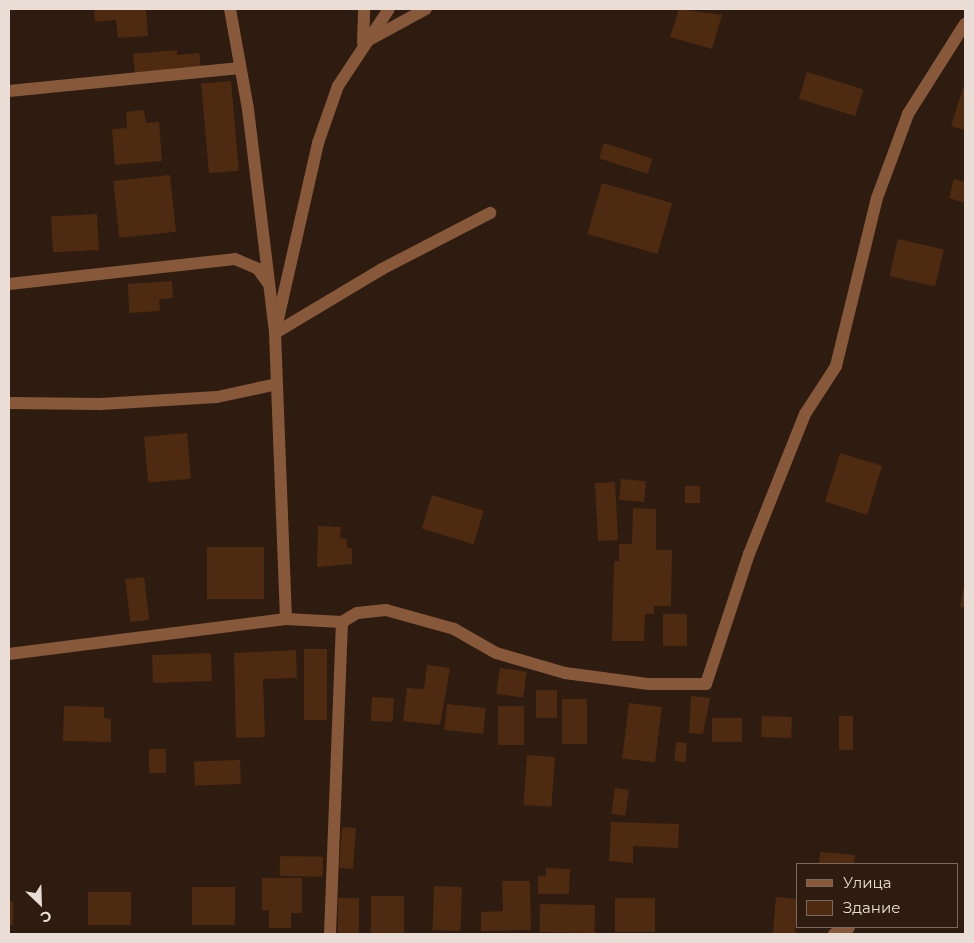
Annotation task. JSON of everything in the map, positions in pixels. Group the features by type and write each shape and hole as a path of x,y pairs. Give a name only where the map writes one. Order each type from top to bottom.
{"street":[{"path":"230,9 240,68 275,333 286,619"},
{"path":"363,44 364,9"},
{"path":"275,333 318,143 338,86 363,44 389,9"},
{"path":"363,44 426,9"},
{"path":"9,654 286,619 342,622 357,613 386,610 454,629 496,653 565,673 649,684 706,684 749,554 805,414 836,366 877,198 908,114 965,24"},
{"path":"9,91 240,68"},
{"path":"275,333 382,269 490,213"},
{"path":"9,284 235,259 258,269 267,282"},
{"path":"9,403 101,404 217,397 277,384"},
{"path":"330,934 342,622"},
{"path":"834,934 850,928"}],"building":[{"path":"94,9 146,9 148,36 118,38 116,20 95,22"},
{"path":"679,9 722,15 712,49 670,37"},
{"path":"177,50 177,55 199,53 201,68 135,74 133,54"},
{"path":"807,72 863,89 855,116 799,99"},
{"path":"231,81 239,171 209,173 201,84"},
{"path":"965,82 965,130 951,126"},
{"path":"144,110 146,123 159,122 162,161 115,165 112,129 127,128 126,112"},
{"path":"604,143 653,159 648,174 599,158"},
{"path":"170,175 176,232 119,238 113,181"},
{"path":"954,179 965,182 965,203 949,198"},
{"path":"602,183 672,203 658,254 587,234"},
{"path":"97,214 99,250 53,252 51,216"},
{"path":"898,239 944,250 935,287 889,276"},
{"path":"172,281 173,298 159,299 160,311 129,313 128,284"},
{"path":"187,433 191,479 148,483 144,437"},
{"path":"840,453 882,466 867,515 825,502"},
{"path":"621,479 646,481 644,502 619,500"},
{"path":"615,482 618,540 598,541 595,483"},
{"path":"685,486 700,486 700,503 685,503"},
{"path":"432,495 484,511 473,544 422,528"},
{"path":"633,508 656,509 656,550 672,550 671,606 654,606 654,614 645,614 644,641 612,641 614,561 619,561 619,544 632,544"},
{"path":"318,526 341,527 340,538 347,539 347,548 352,548 352,564 317,567"},
{"path":"207,547 264,547 264,599 207,599"},
{"path":"144,577 149,620 130,622 125,579"},
{"path":"965,586 965,608 960,607"},
{"path":"663,614 687,614 687,646 663,646"},
{"path":"304,649 327,649 327,720 304,720"},
{"path":"296,650 297,678 263,679 265,737 236,738 234,653"},
{"path":"211,653 212,681 153,683 152,655"},
{"path":"427,665 450,668 440,725 403,721 407,688 424,689"},
{"path":"500,668 527,672 523,698 496,694"},
{"path":"536,690 557,690 557,718 536,718"},
{"path":"691,696 710,698 703,734 689,733"},
{"path":"372,697 394,698 393,722 371,721"},
{"path":"562,699 587,699 587,744 562,744"},
{"path":"629,703 662,707 655,763 622,759"},
{"path":"447,704 486,708 483,734 444,730"},
{"path":"64,706 104,707 104,718 111,719 111,742 63,741"},
{"path":"498,706 524,706 524,745 498,745"},
{"path":"762,716 792,717 791,738 761,737"},
{"path":"839,716 853,716 853,750 839,750"},
{"path":"712,718 742,718 742,742 712,742"},
{"path":"676,742 687,743 685,762 674,761"},
{"path":"149,749 166,749 166,773 149,773"},
{"path":"527,755 555,757 551,807 524,805"},
{"path":"240,760 241,784 195,786 194,762"},
{"path":"615,788 629,790 625,816 611,814"},
{"path":"611,822 679,824 678,848 633,846 633,863 609,861"},
{"path":"342,827 356,828 353,869 339,868"},
{"path":"820,852 855,855 854,863 819,863"},
{"path":"280,856 323,857 323,877 280,876"},
{"path":"546,868 570,869 569,894 538,894 538,876 546,876"},
{"path":"262,878 302,878 302,913 291,913 291,928 269,928 269,910 262,911"},
{"path":"502,881 530,881 531,930 481,931 481,912 503,911"},
{"path":"434,886 462,887 460,931 432,930"},
{"path":"192,887 235,887 235,925 192,925"},
{"path":"88,892 131,892 131,925 88,925"},
{"path":"371,896 404,896 404,934 371,934"},
{"path":"776,897 796,899 795,934 773,934"},
{"path":"338,898 359,898 359,934 338,934"},
{"path":"615,898 655,898 655,932 615,932"},
{"path":"9,901 13,901 13,925 9,925"},
{"path":"540,904 595,905 595,933 540,932"}]}
